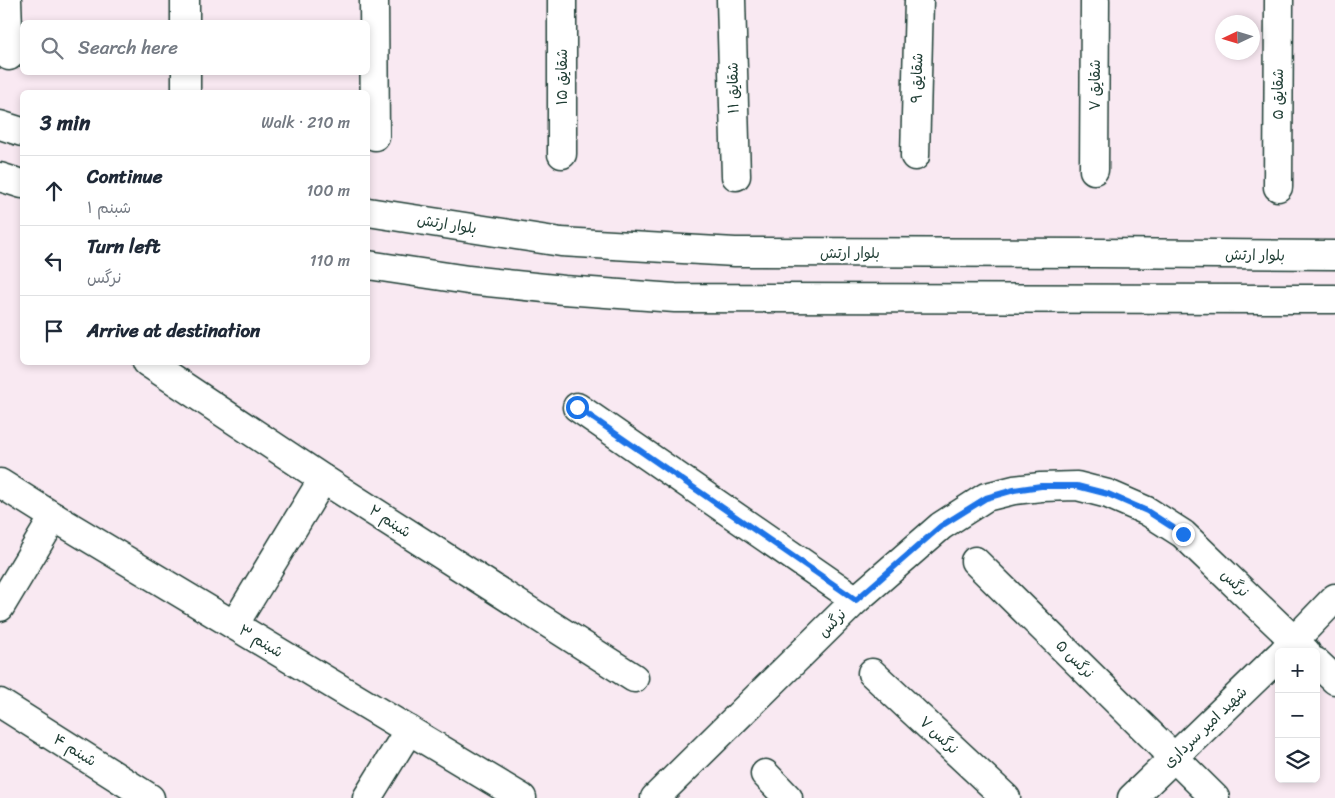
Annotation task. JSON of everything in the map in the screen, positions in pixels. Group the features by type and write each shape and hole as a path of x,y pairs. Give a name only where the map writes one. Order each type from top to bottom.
{"street":[{"path":"7,0 9,56"},
{"path":"185,0 185,20"},
{"path":"374,0 374,136"},
{"name":"شقایق ۱۵","path":"562,0 562,154"},
{"name":"شقایق ۱۱","path":"731,0 736,176"},
{"name":"شقایق ۹","path":"915,156 919,0"},
{"name":"شقایق ۷","path":"1094,170 1095,0"},
{"name":"شقایق ۵","path":"1278,187 1279,0"},
{"path":"186,75 186,90"},
{"path":"0,125 20,131"},
{"path":"0,177 20,183"},
{"name":"بلوار ارتش","path":"370,212 561,242 736,252 1335,255"},
{"path":"370,265 468,280 564,290 675,298 1335,299"},
{"name":"شبنم ۲","path":"152,365 323,479 634,678"},
{"path":"577,407 856,600"},
{"path":"234,625 323,479"},
{"name":"شبنم ۳","path":"0,483 522,798"},
{"name":"نرگس","path":"655,798 856,600 941,526 986,498 1014,490 1041,486 1077,486 1108,494 1147,511 1183,534 1289,648"},
{"path":"0,607 54,517"},
{"name":"نرگس ۵","path":"975,561 1216,798"},
{"name":"شهید امیر سرداری","path":"1293,648 1335,598"},
{"name":"شهید امیر سرداری","path":"1132,798 1275,665"},
{"path":"1320,666 1335,680"},
{"name":"نرگس ۷","path":"872,672 1006,798"},
{"name":"شبنم ۴","path":"0,703 134,794"},
{"path":"367,798 409,730"},
{"path":"765,774 788,798"}],"route":[{"path":"577,407 856,600 941,526 986,498 1014,490 1041,486 1077,486 1108,494 1147,511 1183,534"}]}
